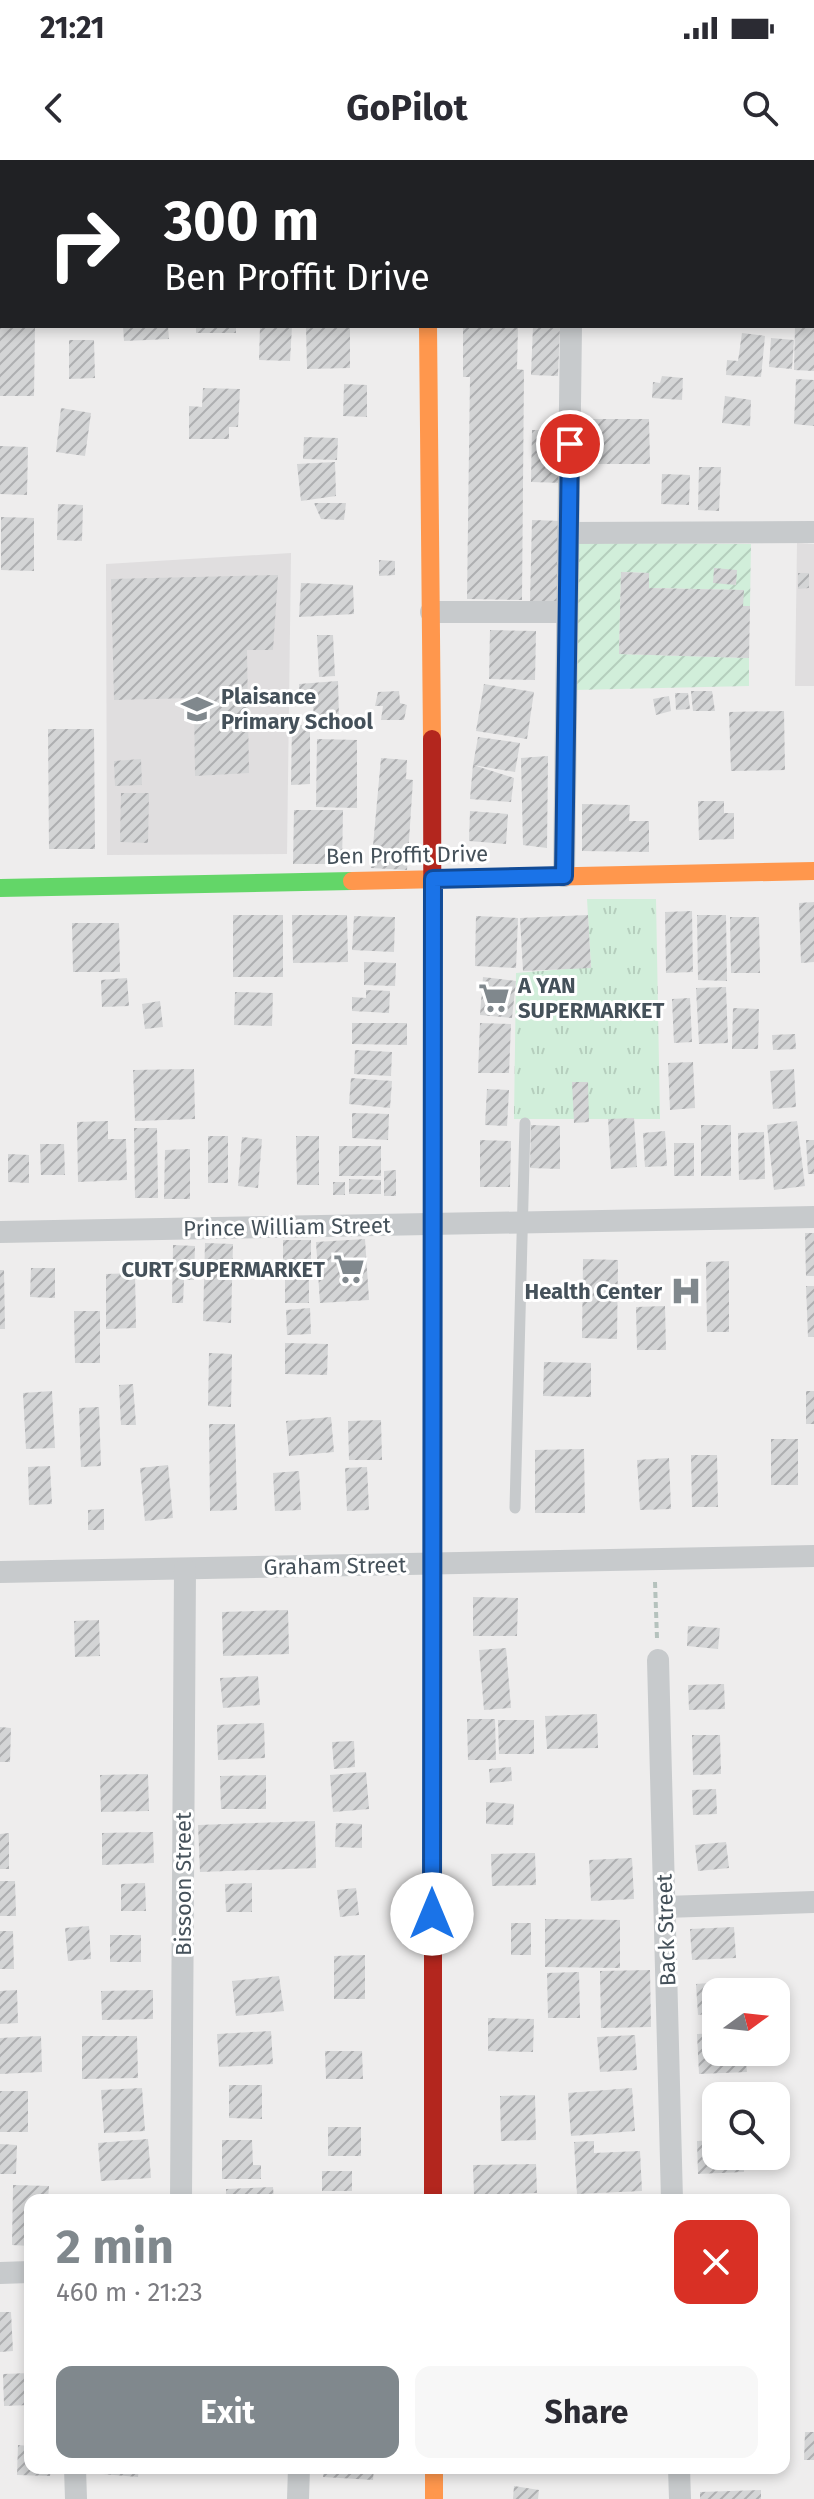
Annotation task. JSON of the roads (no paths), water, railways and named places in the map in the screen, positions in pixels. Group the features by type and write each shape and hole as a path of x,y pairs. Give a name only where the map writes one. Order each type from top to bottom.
{"main road":[{"path":"428,328 433,879 433,2194"},
{"name":"Ben Proffit Drive","path":"0,888 814,871"},
{"path":"434,2474 434,2499"}],"street":[{"path":"564,876 571,328"},
{"path":"568,533 814,532"},
{"path":"431,612 567,612"},
{"name":"Prince William Street","path":"0,1232 814,1217"},
{"name":"Graham Street","path":"0,1572 814,1556"},
{"name":"Bissoon Street","path":"181,2194 185,1569"},
{"name":"Back Street","path":"658,1660 672,2194"},
{"path":"665,1907 814,1902"},
{"path":"0,2273 24,2272"},
{"path":"75,2474 76,2499"},
{"path":"298,2499 299,2474"},
{"path":"679,2474 680,2499"}],"lane":[{"path":"515,1508 525,1123"}],"place":[{"name":"Plaisance Primary School","path":"197,709"},
{"name":"A YAN SUPERMARKET","path":"494,998"},
{"name":"CURT SUPERMARKET","path":"349,1269"},
{"name":"Health Center","path":"686,1291"}]}
